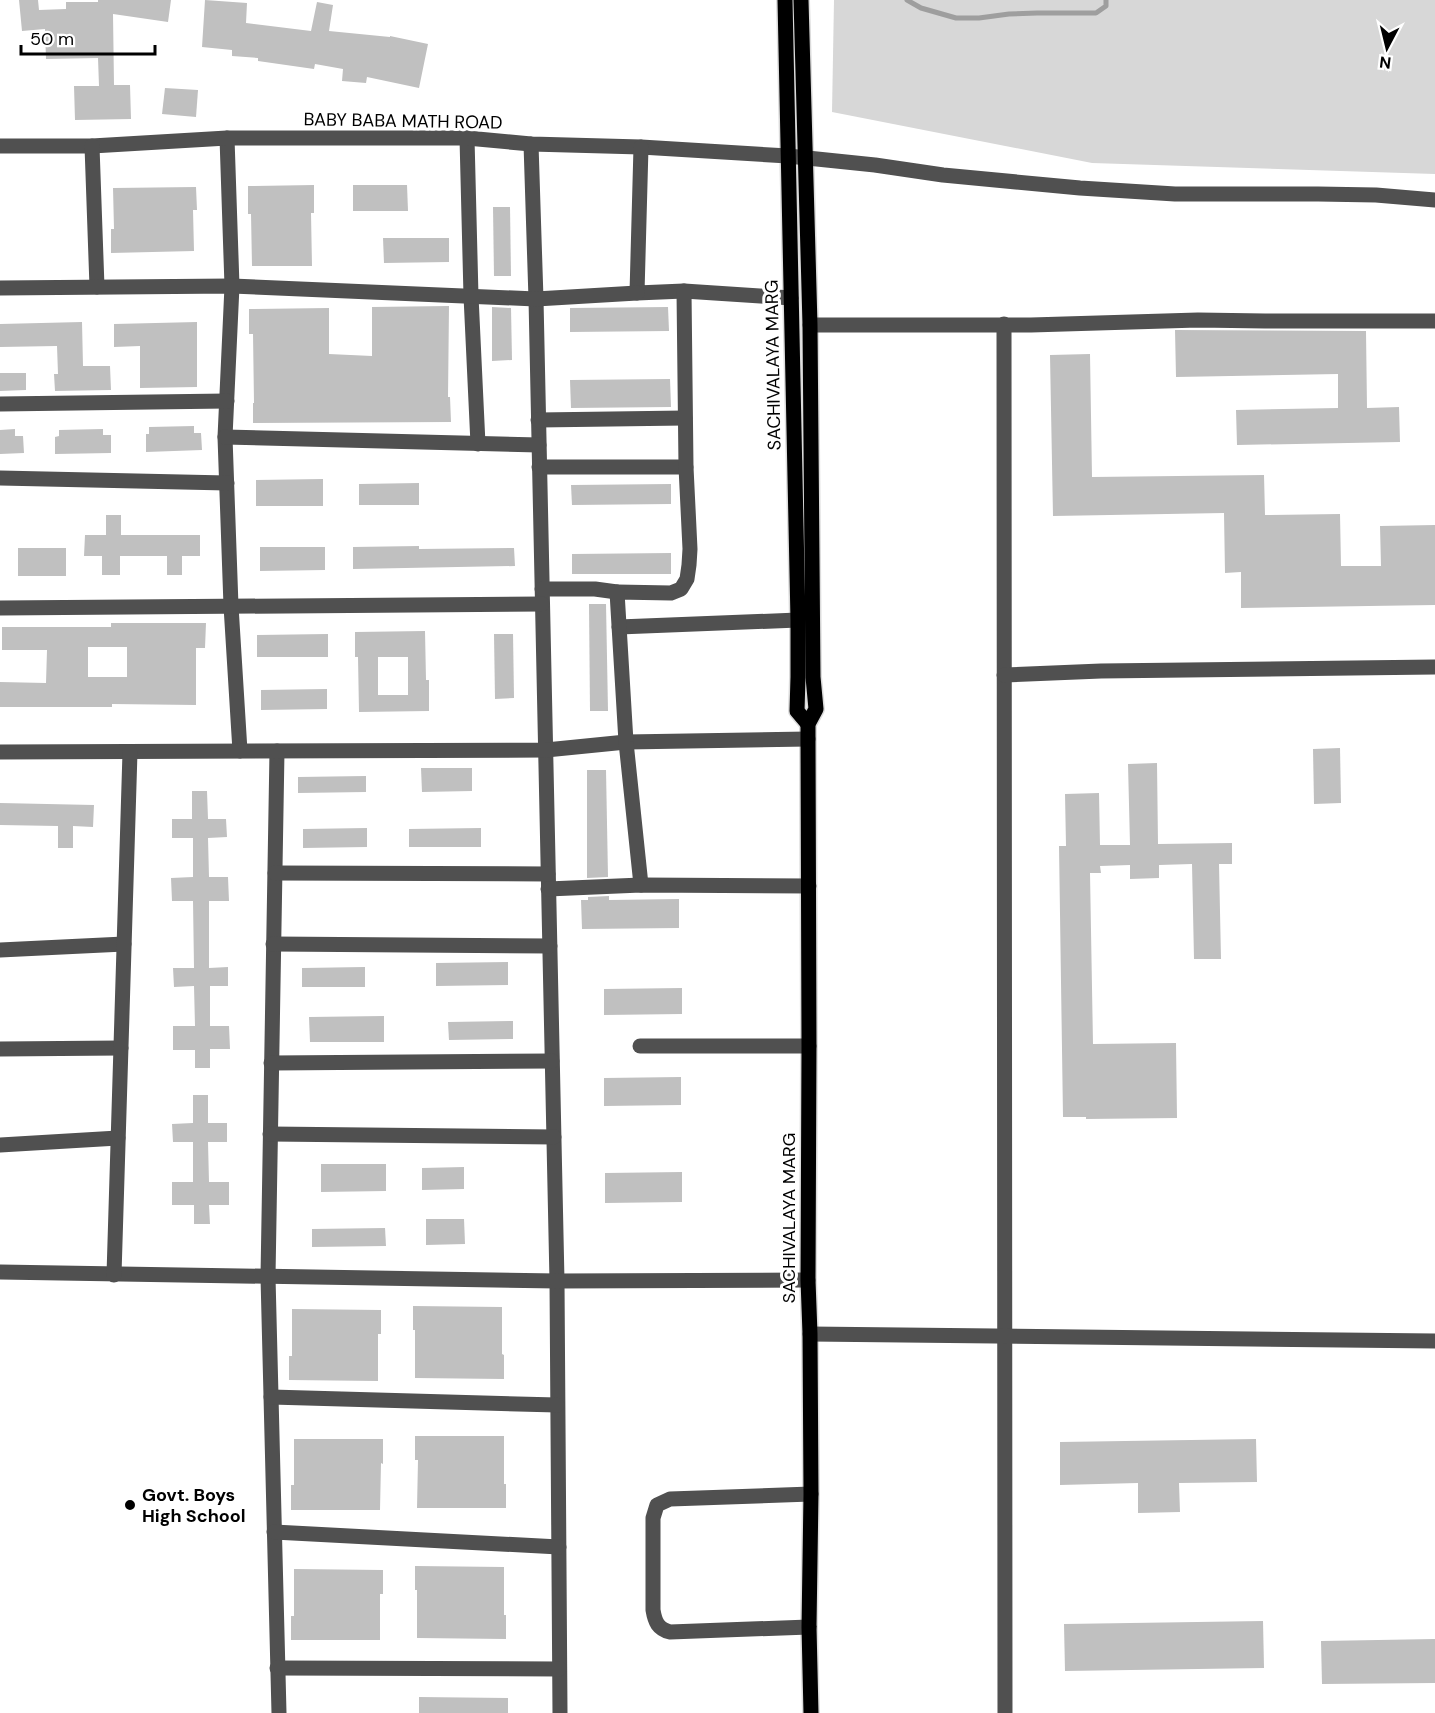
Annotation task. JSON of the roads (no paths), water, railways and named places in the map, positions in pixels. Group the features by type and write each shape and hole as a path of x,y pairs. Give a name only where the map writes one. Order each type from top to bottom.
{"main road":[{"name":"SACHIVALAYA MARG","path":"784,0 798,620 796,711 808,731"},
{"name":"SACHIVALAYA MARG","path":"801,0 810,325 813,665 816,709 808,731 807,1280 810,1334 811,1713"}],"street":[{"name":"BABY BABA MATH ROAD","path":"0,146 92,146 227,138 467,138 531,144 641,147 788,156 944,175 1080,188 1175,194 1376,195 1435,200"},
{"path":"227,138 232,286 225,437 231,606 240,751"},
{"path":"467,138 478,444"},
{"path":"531,144 557,1281 560,1713"},
{"path":"92,146 97,286"},
{"path":"637,293 641,147"},
{"path":"0,288 232,286 536,299 684,291 791,298"},
{"path":"0,608 231,606 542,596 595,590 671,593 681,589 687,579 690,549 686,467 684,291"},
{"path":"810,325 1198,320 1435,321"},
{"path":"1004,324 1005,1713"},
{"path":"0,404 227,401"},
{"path":"538,420 685,418"},
{"path":"225,437 539,445"},
{"path":"540,467 686,467"},
{"path":"0,478 227,483"},
{"path":"617,592 626,742 640,885"},
{"path":"619,627 798,620"},
{"path":"1004,675 1101,671 1435,667"},
{"path":"0,752 546,750 626,742 808,731"},
{"path":"277,751 268,1277 279,1713"},
{"path":"114,1275 130,752"},
{"path":"275,873 640,885 809,886"},
{"path":"0,950 124,944"},
{"path":"273,944 550,946"},
{"path":"640,1046 809,1046"},
{"path":"0,1048 121,1048"},
{"path":"271,1064 552,1061"},
{"path":"270,1134 554,1137"},
{"path":"0,1145 118,1138"},
{"path":"0,1272 557,1281 807,1280"},
{"path":"810,1334 1435,1341"},
{"path":"271,1397 558,1405"},
{"path":"809,1627 670,1632 663,1630 655,1620 653,1610 653,1518 657,1505 670,1499 811,1494"},
{"path":"274,1532 559,1547"},
{"path":"277,1668 559,1669"}],"waterway":[{"path":"907,0 921,8 956,18 1009,14 1096,13 1106,6 1106,0"}],"place":[{"name":"Govt. Boys High School","path":"130,1505"}]}
